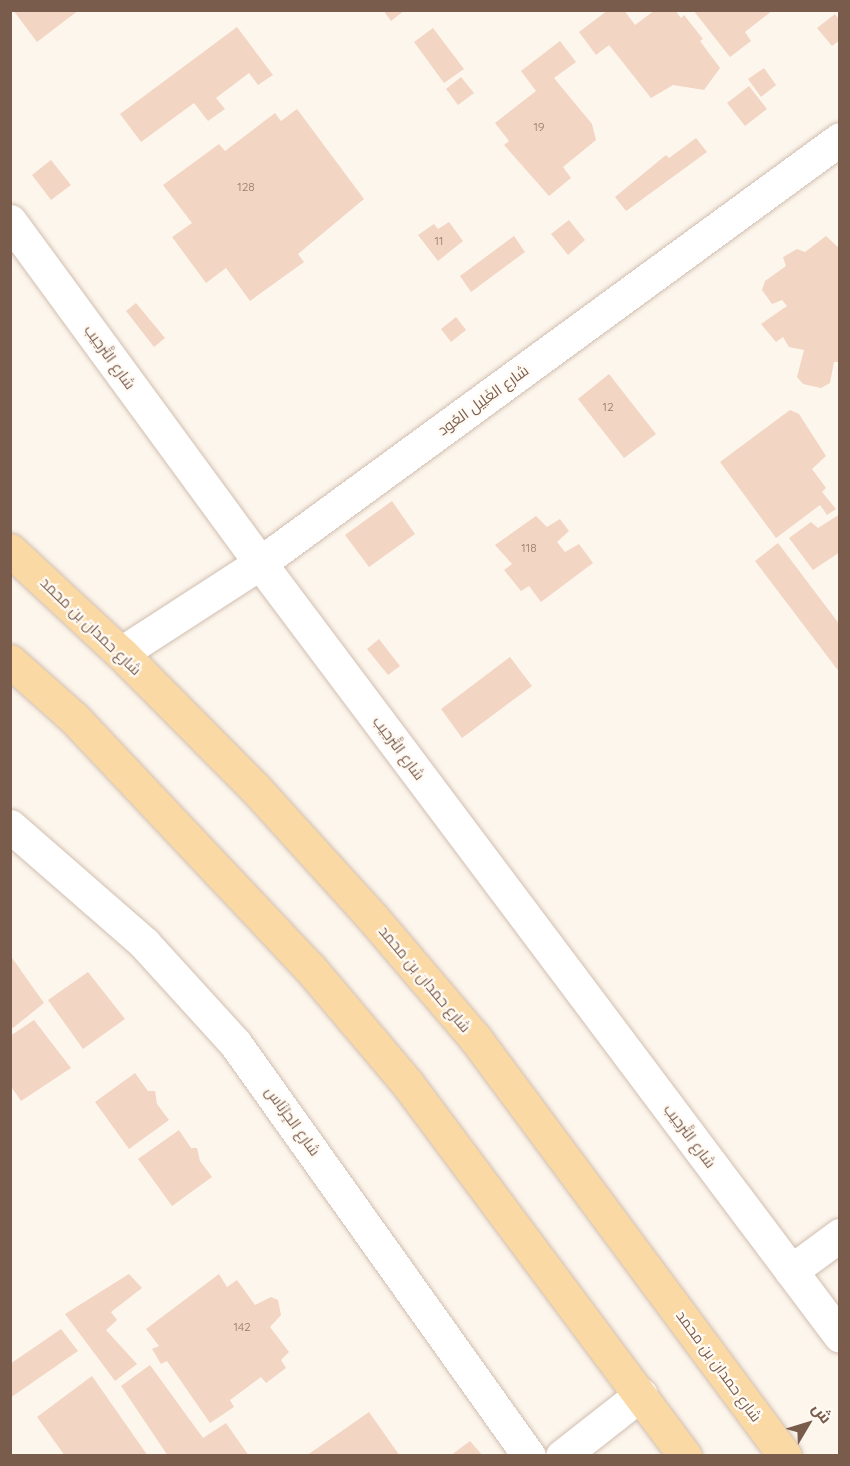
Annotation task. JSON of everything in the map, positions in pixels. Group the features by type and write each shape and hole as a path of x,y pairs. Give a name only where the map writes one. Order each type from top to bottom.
{"main road":[{"name":"شارع حمدان بن محمد","path":"10,550 121,653 255,788 475,1038 785,1455"},
{"path":"10,661 74,718 317,976 407,1083 685,1455"}],"street":[{"name":"شارع الغَلِيل العُود","path":"121,653 260,563 840,139"},
{"name":"شارع التَّرحِيب","path":"10,220 260,563 840,1336"},
{"name":"شارع الجِرْنَاس","path":"10,826 144,943 235,1043 529,1455"},
{"path":"791,1271 840,1235"},
{"path":"562,1455 641,1394"}],"building":[{"path":"13,10 79,10 37,42"},
{"path":"383,10 405,10 391,21"},
{"path":"608,10 624,10 635,25 655,10 675,10 681,18 684,15 703,39 700,41 720,68 704,90 673,85 651,98 609,45 596,55 579,32"},
{"path":"693,10 773,10 745,32 751,41 730,57"},
{"path":"835,14 840,21 840,40 832,46 817,28"},
{"path":"237,27 273,75 258,85 249,73 216,98 225,109 208,121 194,103 141,142 120,114"},
{"path":"433,28 464,69 444,83 414,42"},
{"path":"560,41 576,62 554,78 592,124 596,140 563,167 571,178 549,196 504,145 509,141 495,123 536,91 521,71"},
{"path":"764,68 776,85 761,97 748,79"},
{"path":"461,77 474,93 458,105 446,89"},
{"path":"749,86 767,109 745,126 727,103"},
{"path":"297,109 364,199 298,254 304,262 250,301 226,268 206,283 172,237 192,223 163,185 219,144 225,151 275,113 281,121"},
{"path":"696,138 707,152 626,211 615,197 666,155 669,158"},
{"path":"51,160 71,185 51,200 32,175"},
{"path":"569,220 585,240 568,255 551,234"},
{"path":"449,222 463,241 438,261 418,235 434,224 438,229"},
{"path":"514,236 525,252 471,292 460,276"},
{"path":"826,236 840,249 840,362 834,362 830,383 821,388 803,384 797,377 804,350 789,347 783,337 776,342 761,324 787,306 782,300 772,304 762,290 765,281 786,266 783,257 797,249 805,252"},
{"path":"136,303 165,338 154,347 126,311"},
{"path":"456,317 466,330 451,342 441,329"},
{"path":"609,374 656,434 624,458 578,399"},
{"path":"790,410 799,414 826,456 812,469 826,488 822,492 836,509 827,515 820,505 776,538 720,462"},
{"path":"392,501 415,534 369,567 345,535"},
{"path":"840,514 840,552 813,570 789,538 811,522 818,528"},
{"path":"536,516 547,527 560,519 569,531 557,542 565,552 579,544 593,563 541,602 529,586 521,591 504,570 512,564 495,545"},
{"path":"778,543 840,625 840,673 755,561"},
{"path":"379,639 400,666 388,675 367,649"},
{"path":"510,657 532,686 462,738 441,709"},
{"path":"10,955 44,1003 13,1028 10,1025"},
{"path":"88,972 125,1019 83,1049 48,1000"},
{"path":"34,1020 71,1068 21,1101 10,1085 10,1036"},
{"path":"135,1073 148,1091 155,1091 157,1104 169,1120 129,1149 95,1102"},
{"path":"179,1130 191,1148 197,1148 200,1161 212,1177 172,1206 138,1159"},
{"path":"129,1274 142,1288 111,1312 117,1320 106,1330 137,1364 115,1381 65,1314"},
{"path":"219,1274 227,1287 237,1280 255,1305 271,1297 278,1300 281,1315 270,1327 289,1352 281,1360 286,1368 266,1383 261,1377 230,1400 234,1407 210,1423 167,1361 161,1364 152,1349 159,1346 146,1329"},
{"path":"61,1329 78,1351 10,1398 10,1364"},
{"path":"150,1365 203,1438 226,1423 249,1456 168,1456 121,1386"},
{"path":"92,1376 148,1456 65,1456 37,1417"},
{"path":"369,1412 400,1456 306,1456"},
{"path":"470,1441 483,1456 450,1456"}]}
